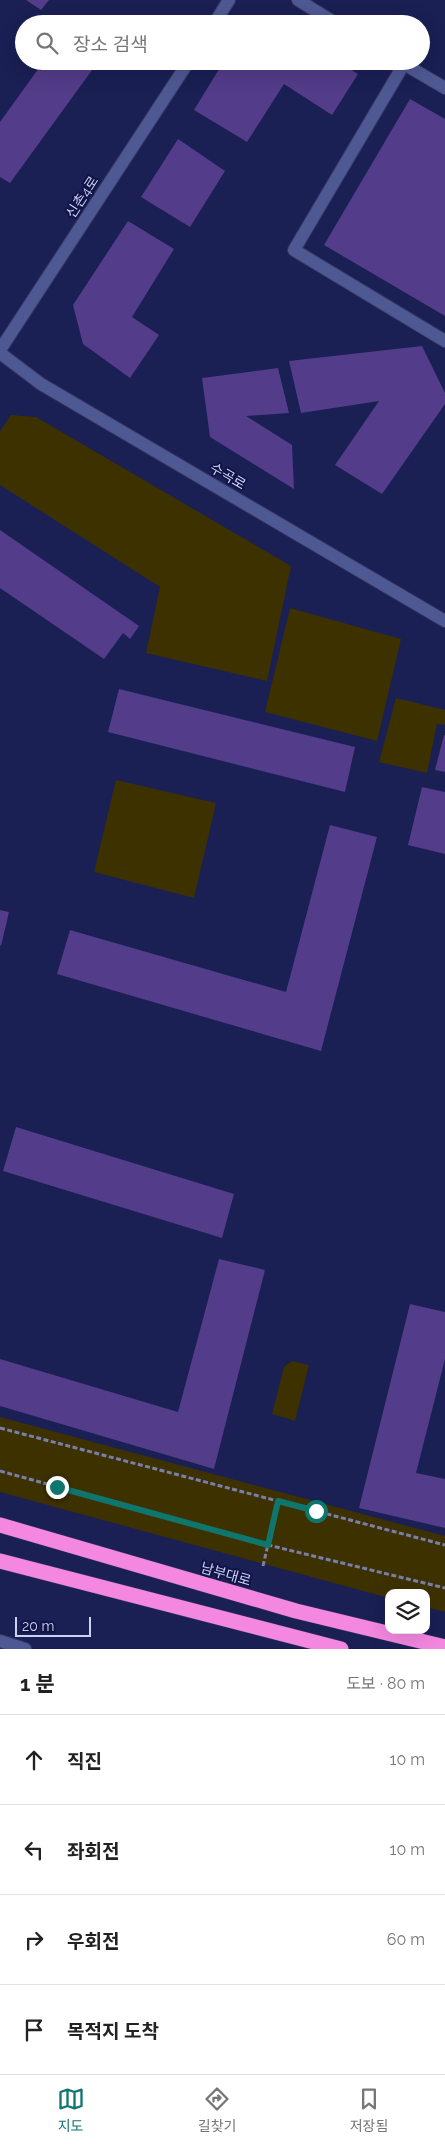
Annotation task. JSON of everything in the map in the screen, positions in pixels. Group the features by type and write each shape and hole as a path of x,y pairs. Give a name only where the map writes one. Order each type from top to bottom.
{"highway":[{"name":"남부대로","path":"0,1525 296,1611 445,1647"},
{"path":"0,1561 296,1643 341,1649"}],"street":[{"path":"220,15 229,0"},
{"path":"298,0 322,15"},
{"name":"신촌4로","path":"0,351 183,70"},
{"path":"397,70 294,250 445,341"},
{"path":"413,70 445,88"},
{"name":"수곡로","path":"0,351 41,384 445,620"},
{"path":"0,1641 25,1649"}],"path":[{"path":"0,1428 445,1545"},
{"path":"0,1471 268,1545 445,1588"},
{"path":"263,1566 278,1501"}],"shaded area":[{"path":"11,415 36,417 291,566 267,681 146,653 160,587 0,485 0,431"},
{"path":"290,608 401,639 377,741 265,712"},
{"path":"396,698 445,710 445,725 437,724 427,773 379,762"},
{"path":"116,780 216,803 194,898 94,872"},
{"path":"292,1361 309,1365 295,1421 272,1414 284,1367"},
{"path":"0,1417 445,1536 445,1612 430,1608 430,1589 385,1589 385,1597 0,1492"}],"building":[{"path":"26,0 49,0 41,10"},
{"path":"38,70 92,70 10,183 0,177 0,122"},
{"path":"218,70 352,70 358,74 332,115 284,84 247,142 194,110"},
{"path":"410,99 445,119 445,316 324,245"},
{"path":"178,139 225,171 190,227 141,197"},
{"path":"128,221 174,249 132,317 159,335 130,378 83,344 73,305"},
{"path":"422,346 445,393 445,404 382,494 335,465 379,401 301,413 289,361"},
{"path":"278,368 289,413 246,416 292,445 294,489 210,437 202,378"},
{"path":"0,530 139,626 130,639 123,633 104,659 0,588"},
{"path":"119,689 355,747 345,792 108,732"},
{"path":"445,735 445,772 435,770"},
{"path":"422,787 445,792 445,854 408,845"},
{"path":"330,825 377,837 321,1051 57,974 70,930 286,992"},
{"path":"0,910 9,912 1,946 0,945"},
{"path":"16,1127 234,1194 222,1238 3,1171"},
{"path":"219,1259 265,1270 214,1469 0,1406 0,1359 178,1412"},
{"path":"410,1304 445,1312 445,1359 416,1473 445,1479 445,1528 359,1508"}],"route":[{"path":"57,1487 268,1545 278,1501 316,1511"}]}
